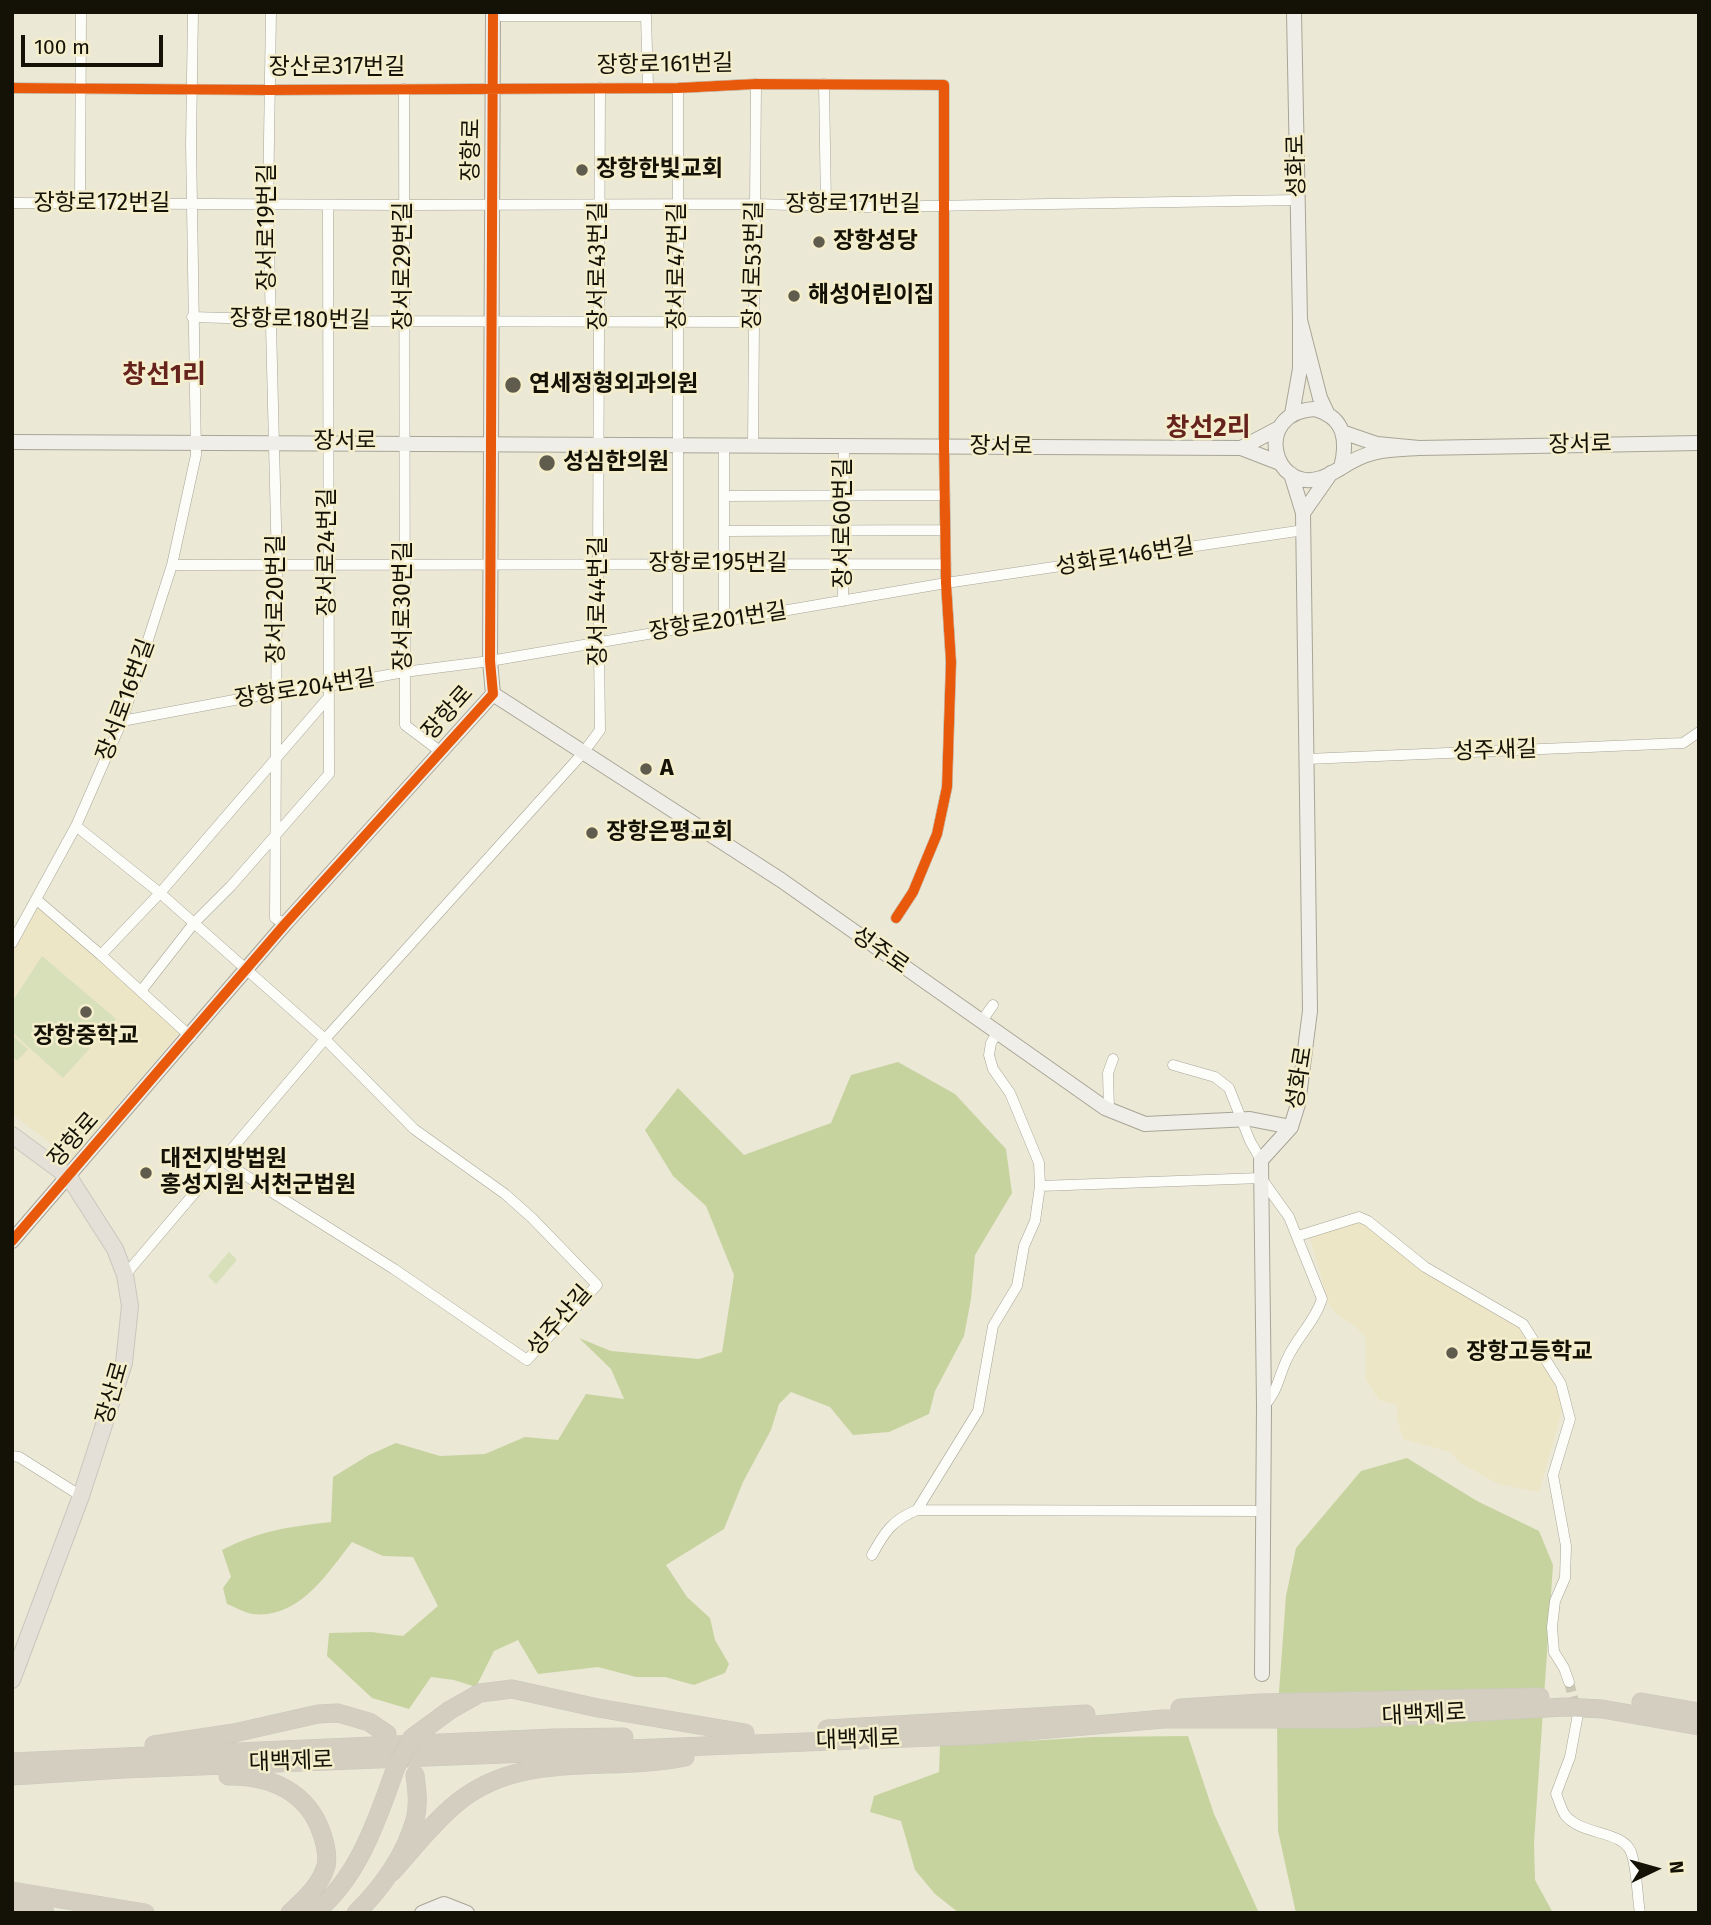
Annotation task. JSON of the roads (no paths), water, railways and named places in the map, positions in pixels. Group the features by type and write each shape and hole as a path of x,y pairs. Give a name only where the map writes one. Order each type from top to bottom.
{"highway":[{"path":"314,1913 344,1881 380,1813 396,1767 412,1738 450,1710 480,1693 512,1689 746,1739"},
{"name":"대백제로","path":"746,1739 1273,1703 1582,1697 1640,1702 1699,1712"},
{"name":"대백제로","path":"15,1769 554,1738 746,1739 983,1735 1163,1719 1354,1719 1564,1707 1602,1709 1699,1726"},
{"path":"119,1763 158,1744 234,1733 318,1714 345,1715 369,1722 387,1734"},
{"path":"356,1913 442,1816 459,1800 500,1777 540,1767 676,1759 746,1739"},
{"path":"119,1763 162,1777 246,1775 291,1791 305,1801 317,1819 324,1840 327,1863 318,1884 290,1913"},
{"path":"392,1872 415,1820 415,1776"},
{"path":"12,1891 145,1913"},
{"path":"12,1907 45,1913"}],"main road":[{"name":"장산로","path":"12,1135 69,1177 115,1249 125,1275 130,1306 124,1363 81,1496 12,1680"}],"street":[{"path":"80,204 81,12"},
{"path":"193,12 193,89"},
{"name":"장서로19번길","path":"271,12 268,90 269,318 275,442"},
{"name":"성화로","path":"1294,12 1300,320"},
{"path":"494,14 646,16 648,88"},
{"name":"장항로","path":"12,1241 191,1037 285,924 493,694 490,661 490,565 494,14"},
{"path":"824,84 826,206"},
{"name":"장서로53번길","path":"753,445 756,85"},
{"name":"장항로161번길","path":"494,88 944,85 944,205"},
{"name":"장산로317번길","path":"12,88 494,88"},
{"name":"장서로43번길","path":"600,88 600,444"},
{"name":"장서로47번길","path":"677,444 678,88"},
{"name":"장항로172번길","path":"192,204 193,89"},
{"name":"장서로29번길","path":"404,89 404,443"},
{"name":"장항로171번길","path":"492,205 826,206 1298,200"},
{"name":"장항로172번길","path":"12,203 492,205"},
{"name":"장서로16번길","path":"12,943 76,826 122,721 172,565 196,455 192,204"},
{"name":"장서로24번길","path":"277,832 329,774 328,205"},
{"path":"896,918 924,868 937,834 947,787 951,662 945,530 944,205"},
{"name":"장항로180번길","path":"192,317 405,322 752,322"},
{"path":"1241,448 1279,428 1292,414 1297,399 1300,369 1300,320"},
{"path":"1300,320 1320,398 1328,415"},
{"path":"1292,414 1314,409 1328,415 1334,418 1345,439 1345,452 1336,470 1303,513"},
{"path":"1279,428 1275,441 1285,468"},
{"path":"1342,432 1377,444 1419,448"},
{"name":"장서로","path":"12,442 1241,448"},
{"name":"장서로20번길","path":"275,442 278,757 275,918 285,924"},
{"name":"장서로30번길","path":"404,443 405,725 441,752"},
{"name":"장서로","path":"1419,448 1699,443"},
{"name":"장서로44번길","path":"583,753 600,730 600,444"},
{"path":"677,444 678,628"},
{"path":"724,444 724,621"},
{"name":"장서로60번길","path":"844,445 844,601"},
{"path":"1241,448 1310,480 1322,478 1359,456 1383,450 1419,448"},
{"name":"성화로","path":"1261,1160 1291,1127 1298,1104 1310,1011 1304,530 1303,513 1285,468"},
{"path":"724,496 945,495"},
{"path":"724,531 945,530"},
{"name":"성화로146번길","path":"946,583 1304,530"},
{"name":"장항로195번길","path":"172,565 946,564"},
{"name":"장항로201번길","path":"490,661 946,583"},
{"name":"장항로204번길","path":"122,721 277,692 490,661"},
{"name":"성주로","path":"493,694 781,880 1109,1110 1145,1124 1242,1120 1291,1127"},
{"path":"101,955 160,893 328,698"},
{"name":"성주새길","path":"1307,759 1683,743 1699,732"},
{"path":"125,1275 325,1039 583,753"},
{"name":"성주산길","path":"76,826 160,893 325,1039 414,1129 505,1194 597,1285 527,1360 394,1269 221,1160"},
{"path":"141,990 194,923 231,886 277,832"},
{"path":"37,900 191,1037"},
{"path":"981,1022 993,1005"},
{"path":"918,1510 978,1411 993,1326 1017,1286 1024,1245 1035,1221 1040,1186 1039,1163 1010,1093 993,1069 989,1055 991,1043 997,1033"},
{"path":"1109,1110 1108,1073 1113,1059"},
{"path":"1173,1065 1215,1077 1229,1088 1250,1141 1261,1160 1264,1406 1262,1674"},
{"path":"1040,1186 1261,1178"},
{"path":"1261,1178 1289,1216 1322,1299 1318,1311 1288,1356 1273,1397 1264,1406"},
{"path":"1298,1237 1359,1217 1368,1221 1425,1267 1523,1324 1542,1352 1561,1384 1570,1419 1553,1475 1566,1546 1565,1578 1555,1601 1552,1627 1554,1652 1569,1682"},
{"path":"12,1456 19,1457 81,1496"},
{"path":"872,1555 886,1529 918,1510 1263,1511"},
{"path":"1577,1714 1570,1757 1556,1794 1565,1814 1584,1830 1608,1835 1624,1842 1631,1852 1640,1913"},
{"path":"422,1913 444,1904 467,1913"}],"tunnel":[{"path":"1569,1682 1576,1709"}],"place":[{"name":"장항한빛교회","path":"582,170"},
{"name":"장항성당","path":"819,242"},
{"name":"해성어린이집","path":"794,296"},
{"name":"연세정형외과의원","path":"513,385"},
{"name":"성심한의원","path":"547,463"},
{"name":"A","path":"646,769"},
{"name":"장항은평교회","path":"592,833"},
{"name":"장항중학교","path":"86,1012"},
{"name":"대전지방법원 홍성지원 서천군법원","path":"146,1173"},
{"name":"장항고등학교","path":"1452,1353"}],"district":[{"name":"창선1리","path":"164,376"},
{"name":"창선2리","path":"1208,429"}]}
